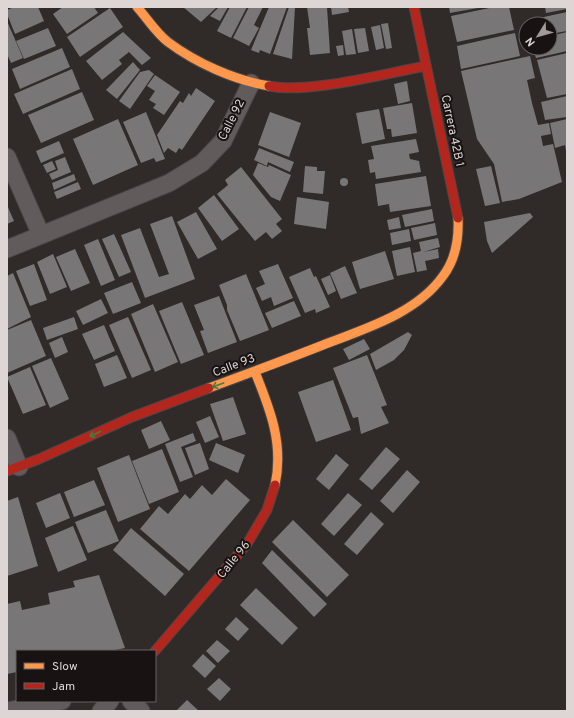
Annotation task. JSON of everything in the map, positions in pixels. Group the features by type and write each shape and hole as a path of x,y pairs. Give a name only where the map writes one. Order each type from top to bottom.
{"street":[{"path":"137,7 167,41 207,65 251,83 282,89 330,84 426,66"},
{"name":"Carrera 42B 1","path":"414,7 458,212 459,239 453,260"},
{"name":"Calle 92","path":"7,249 169,183 202,163 223,141 251,83"},
{"path":"7,157 41,235"},
{"name":"Calle 93","path":"13,469 130,418 255,372 381,322 422,297 436,285 446,274 453,260"},
{"name":"Calle 96","path":"156,650 238,557 257,530 274,494 279,452 270,411 255,372"},
{"path":"7,438 13,469"},
{"path":"7,711 56,702"},
{"path":"101,711 109,702"},
{"path":"132,702 141,711"}],"building":[{"path":"14,7 38,7 44,21 15,34 7,14 7,10"},
{"path":"63,7 94,7 98,13 67,34 53,14"},
{"path":"183,7 217,7 201,22"},
{"path":"219,7 228,7 220,21 210,16"},
{"path":"230,7 247,7 231,38 217,31"},
{"path":"249,7 263,7 254,25 259,28 249,46 233,38"},
{"path":"269,7 287,7 270,54 260,50 259,53 251,50"},
{"path":"289,7 295,7 292,59 273,54"},
{"path":"307,7 327,7 330,53 310,55 307,28 310,28"},
{"path":"331,7 348,7 349,12 332,15"},
{"path":"449,7 478,7 478,8 450,13"},
{"path":"494,7 509,7 514,30 457,42 451,16"},
{"path":"545,7 567,7 567,9 546,13"},
{"path":"110,8 123,27 80,57 67,37"},
{"path":"567,12 567,31 558,33 558,16 548,16"},
{"path":"7,21 23,58 11,63 7,54"},
{"path":"388,23 392,48 386,49 381,24"},
{"path":"380,25 384,48 376,50 371,27"},
{"path":"48,28 56,46 24,59 16,41"},
{"path":"365,28 369,51 358,53 354,29"},
{"path":"352,29 356,54 346,55 342,31"},
{"path":"123,32 151,58 142,65 129,52 119,60 122,64 102,80 86,61"},
{"path":"567,32 567,51 558,53 558,34"},
{"path":"515,33 518,56 520,56 461,69 457,46"},
{"path":"343,45 344,55 338,56 336,46"},
{"path":"62,48 70,67 20,89 12,69"},
{"path":"567,53 567,94 547,98 537,60"},
{"path":"530,56 535,78 527,80 532,103 538,125 549,123 551,134 541,136 543,146 553,144 562,182 519,199 502,202 494,164 477,139 461,71"},
{"path":"133,62 140,70 117,99 106,90"},
{"path":"72,69 80,89 23,114 14,94"},
{"path":"149,70 154,74 130,109 119,101 140,72"},
{"path":"155,75 180,92 164,115 153,108 156,104 149,100 155,91 147,86"},
{"path":"407,81 410,101 398,104 394,84"},
{"path":"196,88 215,101 182,150 179,148 176,153 168,148 164,153 157,135 180,101 183,103 189,93 191,96"},
{"path":"82,92 94,120 41,143 28,115"},
{"path":"567,96 567,117 545,120 541,102"},
{"path":"412,103 417,133 392,137 391,129 387,129 383,108"},
{"path":"379,109 385,139 362,144 356,113"},
{"path":"146,112 165,159 156,162 154,158 141,163 123,122"},
{"path":"270,112 301,123 289,157 258,145"},
{"path":"118,119 138,165 93,185 73,139"},
{"path":"567,119 566,151 565,145 555,148 550,123"},
{"path":"416,139 419,152 409,154 410,159 419,161 421,172 376,179 375,172 370,173 368,160 374,159 371,146"},
{"path":"59,141 64,153 41,163 36,151"},
{"path":"259,148 294,162 290,172 268,162 267,166 254,160"},
{"path":"65,157 71,172 52,180 49,174 58,170 55,161"},
{"path":"52,161 56,169 47,173 43,165"},
{"path":"258,163 268,167 269,165 291,175 280,201 271,197 253,175"},
{"path":"305,166 317,167 317,171 325,171 323,194 303,192"},
{"path":"491,166 500,203 485,206 476,169"},
{"path":"241,167 282,219 276,224 282,231 272,239 266,232 255,241 217,194 228,185 225,180"},
{"path":"74,174 76,180 54,190 52,183"},
{"path":"426,176 431,206 390,212 389,204 378,206 375,184"},
{"path":"342,178 346,178 348,182 346,186 342,186 340,184 340,180"},
{"path":"78,182 81,189 57,199 54,192"},
{"path":"214,195 239,229 222,241 198,208"},
{"path":"297,197 329,202 326,229 294,224"},
{"path":"7,205 14,221 7,224"},
{"path":"432,209 434,221 405,227 402,215"},
{"path":"196,212 217,249 198,259 177,222"},
{"path":"530,213 533,217 492,253 487,241 484,222"},
{"path":"172,216 195,279 145,298 121,235 140,228 159,277 169,274 150,224"},
{"path":"399,217 401,228 389,230 387,220"},
{"path":"435,223 437,235 414,240 411,228"},
{"path":"409,229 411,241 392,245 390,233"},
{"path":"114,234 131,272 119,277 102,239"},
{"path":"438,238 440,247 423,252 438,249 439,258 425,261 427,270 417,272 413,253 421,251 419,242"},
{"path":"98,239 115,280 101,286 84,245"},
{"path":"410,247 415,272 397,276 392,251"},
{"path":"75,249 90,283 71,291 56,257"},
{"path":"385,251 394,279 360,289 352,262"},
{"path":"53,254 67,287 50,294 37,262"},
{"path":"34,264 47,300 30,306 16,271"},
{"path":"278,264 293,298 274,306 271,297 262,301 256,288 265,284 259,271"},
{"path":"345,266 357,293 341,299 330,273"},
{"path":"310,268 314,277 316,276 330,307 316,313 315,309 305,313 289,277"},
{"path":"13,273 31,317 7,329 7,276"},
{"path":"246,274 269,330 240,341 227,310 227,305 219,285"},
{"path":"330,275 336,291 328,295 321,279"},
{"path":"132,282 141,303 113,314 104,293"},
{"path":"219,296 237,342 208,353 200,331 204,330 194,305"},
{"path":"101,299 108,313 83,325 76,311"},
{"path":"294,301 301,316 272,328 265,313"},
{"path":"182,302 204,355 181,364 159,311"},
{"path":"153,304 178,362 155,372 131,314"},
{"path":"74,317 78,329 47,340 43,328"},
{"path":"128,317 151,370 132,378 109,325"},
{"path":"31,320 46,356 7,373 7,330"},
{"path":"104,325 115,351 94,360 82,334"},
{"path":"408,332 412,335 404,350 394,360 376,370 370,354"},
{"path":"62,337 68,352 55,358 49,343"},
{"path":"364,339 370,349 349,360 343,349"},
{"path":"117,355 127,378 104,387 95,364"},
{"path":"367,355 387,405 381,407 389,423 361,434 358,417 353,418 333,368"},
{"path":"51,358 69,399 50,408 32,366"},
{"path":"30,367 46,405 23,414 7,377"},
{"path":"333,380 351,430 316,442 298,392"},
{"path":"233,397 246,434 223,441 210,404"},
{"path":"210,416 219,437 205,443 196,422"},
{"path":"161,421 170,440 149,449 141,430"},
{"path":"193,433 196,441 181,447 193,477 180,482 165,444"},
{"path":"200,443 209,469 195,475 185,448"},
{"path":"216,443 245,455 238,473 209,460"},
{"path":"386,447 400,459 372,490 359,479"},
{"path":"162,449 179,492 149,504 132,461"},
{"path":"336,454 349,465 329,490 316,479"},
{"path":"129,455 150,509 118,522 97,468"},
{"path":"407,470 420,482 393,513 380,501"},
{"path":"226,479 250,500 189,571 140,529 159,506 168,514 185,494 190,499 202,485 212,495"},
{"path":"94,480 105,505 74,517 64,492"},
{"path":"60,493 70,518 46,528 36,503"},
{"path":"348,493 362,505 334,536 321,524"},
{"path":"18,497 38,566 7,576 7,501"},
{"path":"106,510 119,541 88,553 75,522"},
{"path":"371,512 384,524 357,555 344,544"},
{"path":"293,520 349,575 327,597 272,542"},
{"path":"73,526 87,560 58,572 45,538"},
{"path":"131,528 184,574 165,596 113,550"},
{"path":"272,550 327,604 314,617 262,563"},
{"path":"99,575 125,648 115,650 16,650 16,672 7,674 7,604 20,601 22,610 50,604 48,593 75,587 73,581"},
{"path":"256,588 298,628 282,645 240,605"},
{"path":"236,617 249,629 238,641 225,629"},
{"path":"217,640 230,651 218,663 206,651"},
{"path":"203,654 216,666 205,678 192,666"},
{"path":"219,678 231,689 220,701 207,689"},
{"path":"187,700 199,711 176,711"}],"traffic: slow":[{"path":"137,7 156,30 179,50 216,70 242,80 269,86"},
{"path":"209,388 372,326 388,319 419,301 443,276 451,263 456,248 458,218"},
{"path":"255,372 266,400 277,441 278,455 275,485"}],"traffic: jam":[{"path":"414,7 458,218"},
{"path":"269,86 285,88 325,85 426,66"},
{"path":"7,471 39,459 132,417 209,388"},
{"path":"156,650 247,544 267,510 275,485"}]}
